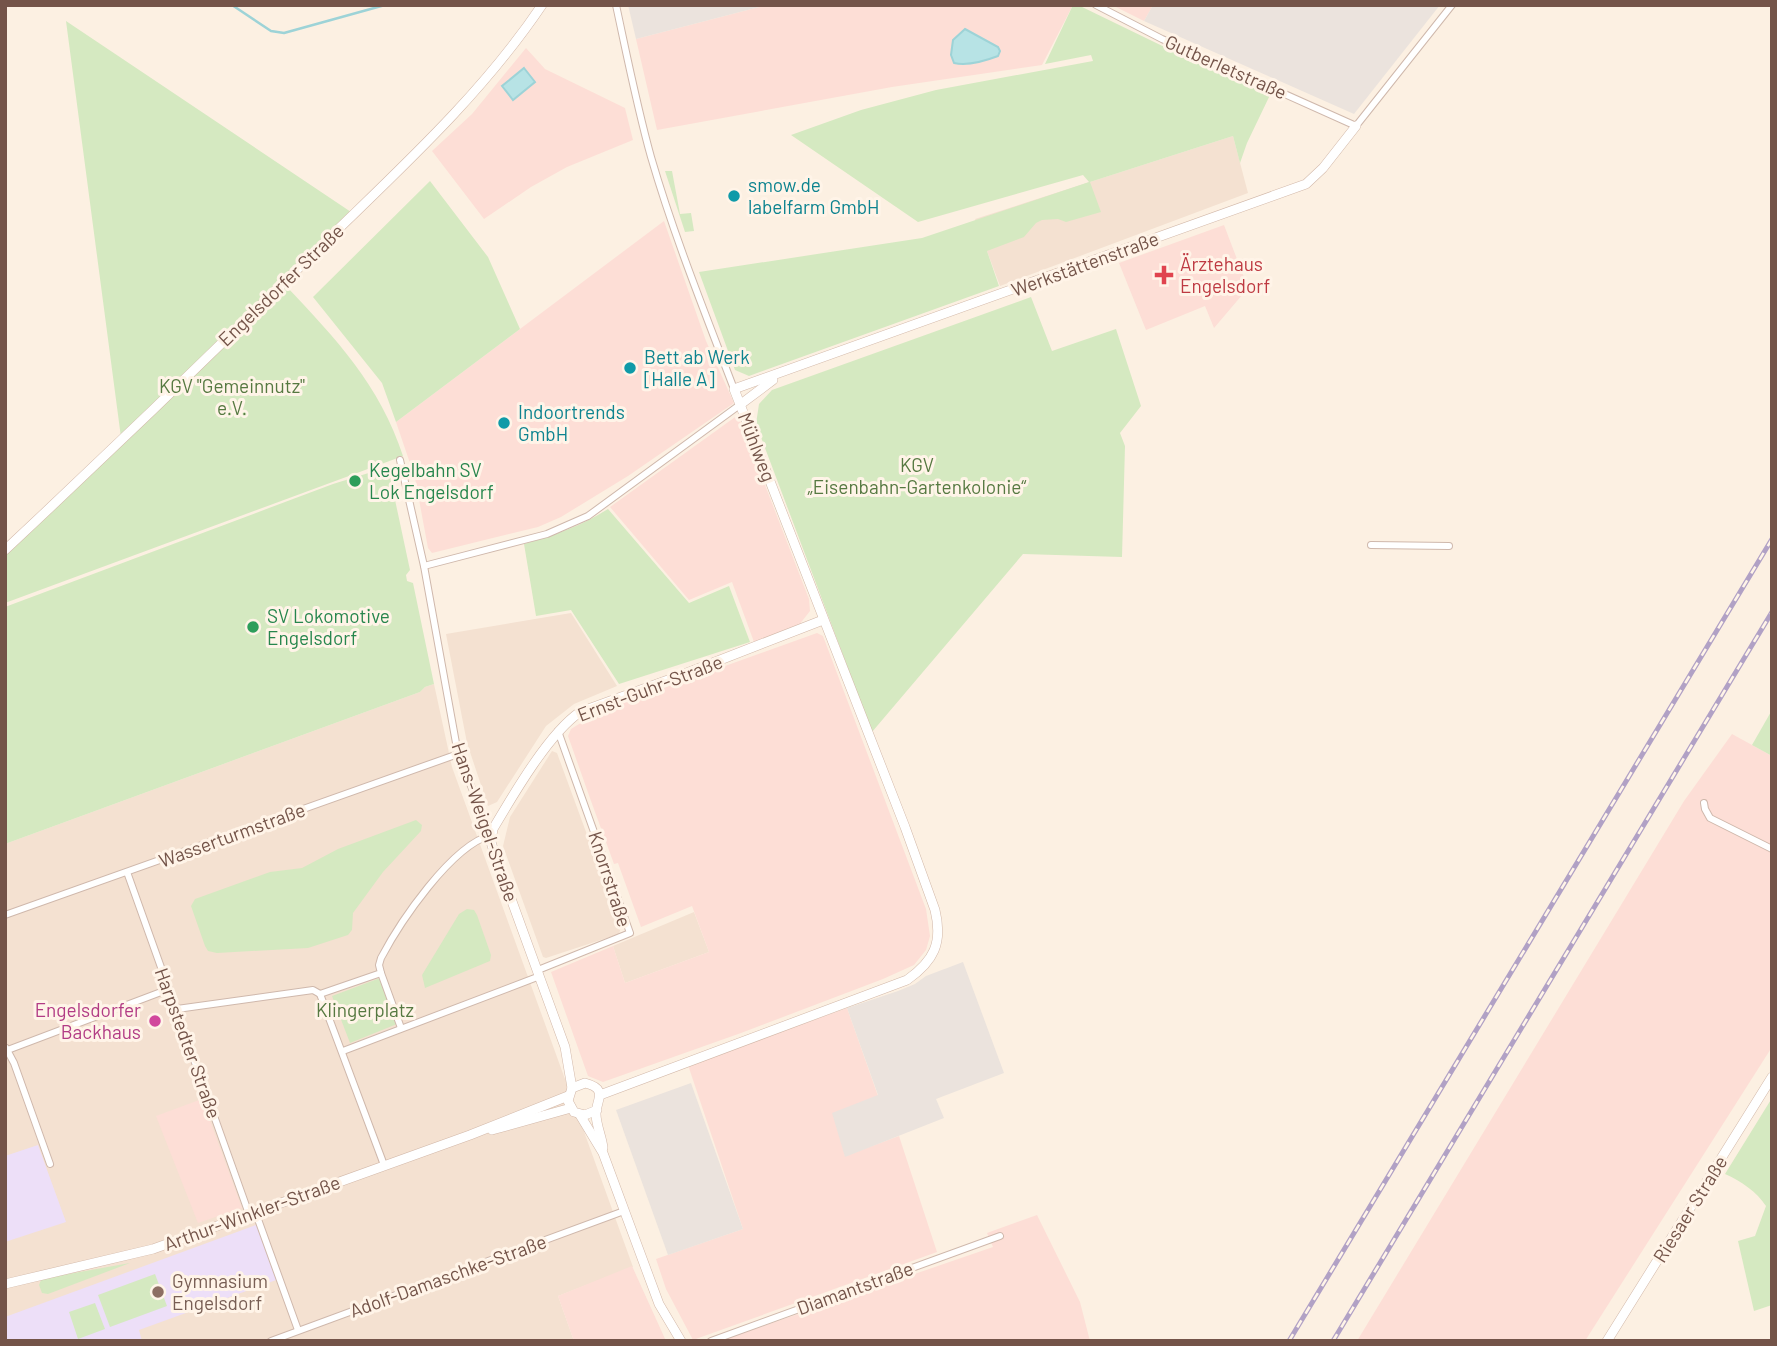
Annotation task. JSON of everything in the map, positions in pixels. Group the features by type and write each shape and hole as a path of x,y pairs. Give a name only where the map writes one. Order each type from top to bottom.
{"street":[{"name":"Engelsdorfer Straße","path":"5,550 251,315 454,115 514,47 542,5"},
{"name":"Mühlweg","path":"600,1095 642,1077 907,980 924,968 938,939 938,924 924,879 687,265 652,160 635,97 616,5"},
{"name":"Gutberletstraße","path":"1096,5 1167,41 1356,125"},
{"path":"1356,125 1452,5"},
{"name":"Werkstättenstraße","path":"734,389 1306,184 1323,168 1356,125"},
{"name":"Werkstättenstraße","path":"424,566 547,534 588,516 769,382 790,371"},
{"name":"Hans-Weigel-Straße","path":"400,460 424,566 458,754 491,835 494,852 568,1055 588,1084"},
{"path":"1371,545 1449,546"},
{"name":"Ernst-Guhr-Straße","path":"491,835 558,731 580,712 823,620"},
{"name":"Knorrstraße","path":"539,973 630,933 558,731"},
{"name":"Wasserturmstraße","path":"5,915 458,754"},
{"path":"1704,803 1710,818 1772,849"},
{"path":"401,1028 381,974 381,958 414,907 467,848 491,835"},
{"name":"Harpstedter Straße","path":"127,872 298,1331"},
{"path":"342,1051 539,973"},
{"path":"320,994 381,974"},
{"path":"50,1164 14,1063 6,1049 169,989"},
{"path":"177,1009 313,990 320,994 384,1165"},
{"name":"Hans-Weigel-Straße","path":"568,1055 570,1092"},
{"name":"Riesaer Straße","path":"1607,1341 1772,1077"},
{"path":"603,1153 597,1110 600,1095 588,1084 580,1084 570,1092 571,1108 580,1115 603,1153 659,1304 681,1341"},
{"name":"Arthur-Winkler-Straße","path":"5,1286 31,1277 153,1249 470,1135 570,1092"},
{"name":"Arthur-Winkler-Straße","path":"470,1135 571,1108"},
{"path":"580,1115 597,1110"},
{"name":"Adolf-Damaschke-Straße","path":"271,1341 624,1211"},
{"name":"Diamantstraße","path":"711,1341 1000,1236"}],"shaded area":[{"path":"628,5 767,5 636,39"},
{"path":"767,5 1073,5 1042,65 892,87 657,130 636,39"},
{"path":"1112,5 1153,5 1144,21"},
{"path":"1153,5 1440,5 1354,114 1144,21"},
{"path":"526,48 545,69 625,108 633,140 567,167 531,187 484,219 432,151 472,114"},
{"path":"1233,136 1248,193 1000,286 975,219"},
{"path":"664,221 706,341 734,403 628,476 561,517 538,527 432,553 428,548 415,478 396,422"},
{"path":"1224,225 1248,288 1214,328 1205,306 1146,330 1119,263"},
{"path":"738,415 809,599 810,611 799,625 754,642 732,582 689,600 610,507"},
{"path":"571,613 617,686 574,704 546,726 497,802 488,806 467,743 446,634"},
{"path":"817,633 823,636 926,909 930,936 926,950 914,965 883,979 741,1033 603,1082 588,1076 551,972 613,946 625,983 709,952 692,906 641,927 618,863 614,864 568,736 571,729 600,711"},
{"path":"434,684 452,767 633,1267 558,1296 574,1341 5,1341 5,844 420,692"},
{"path":"1732,734 1772,756 1772,1047 1585,1341 1357,1341 1684,801"},
{"path":"552,751 557,753 621,927 619,934 546,958 543,957 503,846 510,817"},
{"path":"694,912 709,952 625,983 613,946"},
{"path":"963,962 1004,1073 936,1099 944,1118 845,1157 832,1113 878,1095 847,1008 898,991 926,976"},
{"path":"847,1008 878,1096 845,1156 899,1136 937,1252 693,1340 666,1289 656,1259 743,1229 688,1065"},
{"path":"691,1083 743,1229 668,1255 616,1110"},
{"path":"202,1099 242,1208 198,1223 156,1116"},
{"path":"38,1145 66,1222 5,1242 5,1156"},
{"path":"1037,1215 1080,1302 1090,1341 720,1341 993,1247 987,1233"},
{"name":"Gymnasium Engelsdorf","path":"259,1224 279,1279 139,1330 142,1341 5,1341 5,1317"},
{"path":"632,1266 666,1341 574,1341 558,1296"}],"green space":[{"path":"1073,5 1270,95 1240,163 1233,136 1090,182 1101,212 1066,222 1058,219 1042,220 1024,237 987,251 999,286 749,376 735,370 699,272 922,238 1089,182 1083,175 918,222 791,135 861,110 936,90 1093,61 1091,55 1045,64"},
{"name":"KGV \"Gemeinnutz\" e.V.","path":"66,21 351,212 286,286 355,364 382,407 403,456 5,603 5,556 122,445"},
{"path":"665,171 672,171 680,214 691,213 694,231 685,232"},
{"path":"430,181 488,257 520,329 396,422 382,383 313,297"},
{"name":"KGV „Eisenbahn-Gartenkolonie“","path":"1031,297 1052,351 1116,329 1141,406 1120,433 1125,446 1122,557 1023,554 872,732 756,424 759,404 772,390"},
{"name":"SV Lokomotive Engelsdorf","path":"388,467 410,570 406,575 407,581 413,583 434,684 420,692 5,844 5,607 333,484"},
{"path":"608,509 689,603 729,586 750,642 619,684 571,610 536,616 524,544 568,530"},
{"path":"1772,710 1772,756 1752,745"},
{"path":"416,820 422,825 421,831 383,872 353,913 352,930 348,935 308,948 217,953 208,951 191,906 195,899 270,872 302,868 338,849"},
{"path":"467,909 474,910 477,915 491,955 490,961 425,988 422,975 459,914"},
{"name":"Klingerplatz","path":"380,978 397,1024 350,1043 332,996"},
{"path":"1772,1098 1772,1305 1754,1311 1738,1241 1755,1236 1766,1206 1748,1187 1725,1174"},
{"path":"130,1263 48,1294 42,1293 39,1285 41,1280 46,1278"},
{"path":"155,1274 167,1306 110,1327 98,1295"},
{"path":"95,1303 105,1329 78,1339 69,1312"}],"water":[{"path":"965,29 998,47 998,56 971,63 954,63 951,55 953,40"},
{"path":"524,68 535,82 513,100 502,86"}],"waterway":[{"path":"232,5 271,31 284,33 385,5"}],"railway":[{"path":"1289,1341 1772,539"},
{"path":"1333,1341 1772,612"}],"place":[{"name":"smow.de labelfarm GmbH","path":"734,196"},
{"name":"Ärztehaus Engelsdorf","path":"1164,275"},
{"name":"Bett ab Werk [Halle A]","path":"630,368"},
{"name":"Indoortrends GmbH","path":"504,423"},
{"name":"Kegelbahn SV Lok Engelsdorf","path":"355,481"},
{"name":"SV Lokomotive Engelsdorf","path":"253,627"},
{"name":"Engelsdorfer Backhaus","path":"155,1021"},
{"name":"Gymnasium Engelsdorf","path":"158,1292"}]}
